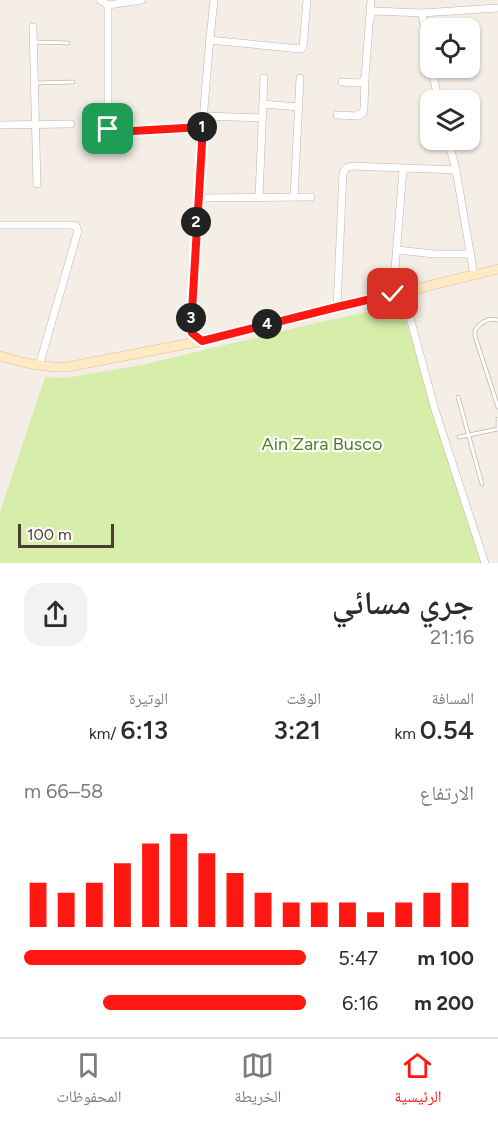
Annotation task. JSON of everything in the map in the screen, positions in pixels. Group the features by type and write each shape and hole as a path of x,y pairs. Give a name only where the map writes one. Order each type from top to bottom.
{"main road":[{"path":"0,356 51,368 67,366 202,341 498,269"}],"street":[{"path":"100,0 108,5 142,0"},
{"path":"202,341 192,333 191,328 203,116 214,0"},
{"path":"209,39 301,49 306,0 302,0"},
{"path":"338,115 357,116 363,113 371,0"},
{"path":"108,5 108,129 114,132 203,127"},
{"path":"370,19 374,11 422,13 498,8"},
{"path":"422,13 423,18"},
{"path":"33,27 37,184"},
{"path":"259,197 264,78"},
{"path":"294,197 300,78"},
{"path":"342,82 361,82 365,78"},
{"path":"263,104 298,106"},
{"path":"203,116 262,118"},
{"path":"0,125 71,124"},
{"path":"451,150 474,274"},
{"path":"337,307 346,168 352,166 456,170"},
{"path":"403,169 397,250 398,293 485,563"},
{"path":"198,198 311,197"},
{"path":"0,225 72,225 78,228 39,366"},
{"path":"397,250 434,254 470,254"}],"lane":[{"path":"34,42 68,43"},
{"path":"34,83 73,82"},
{"path":"498,321 485,320 475,330 475,336 498,407"},
{"path":"458,397 482,484"},
{"path":"459,437 498,428 498,419"}],"green space":[{"name":"Ain Zara Busco","path":"400,305 489,563 0,563 0,512 45,377 66,378 142,365"}],"route":[{"path":"108,129 114,132 203,127 191,328 192,333 202,341 393,294"}]}
